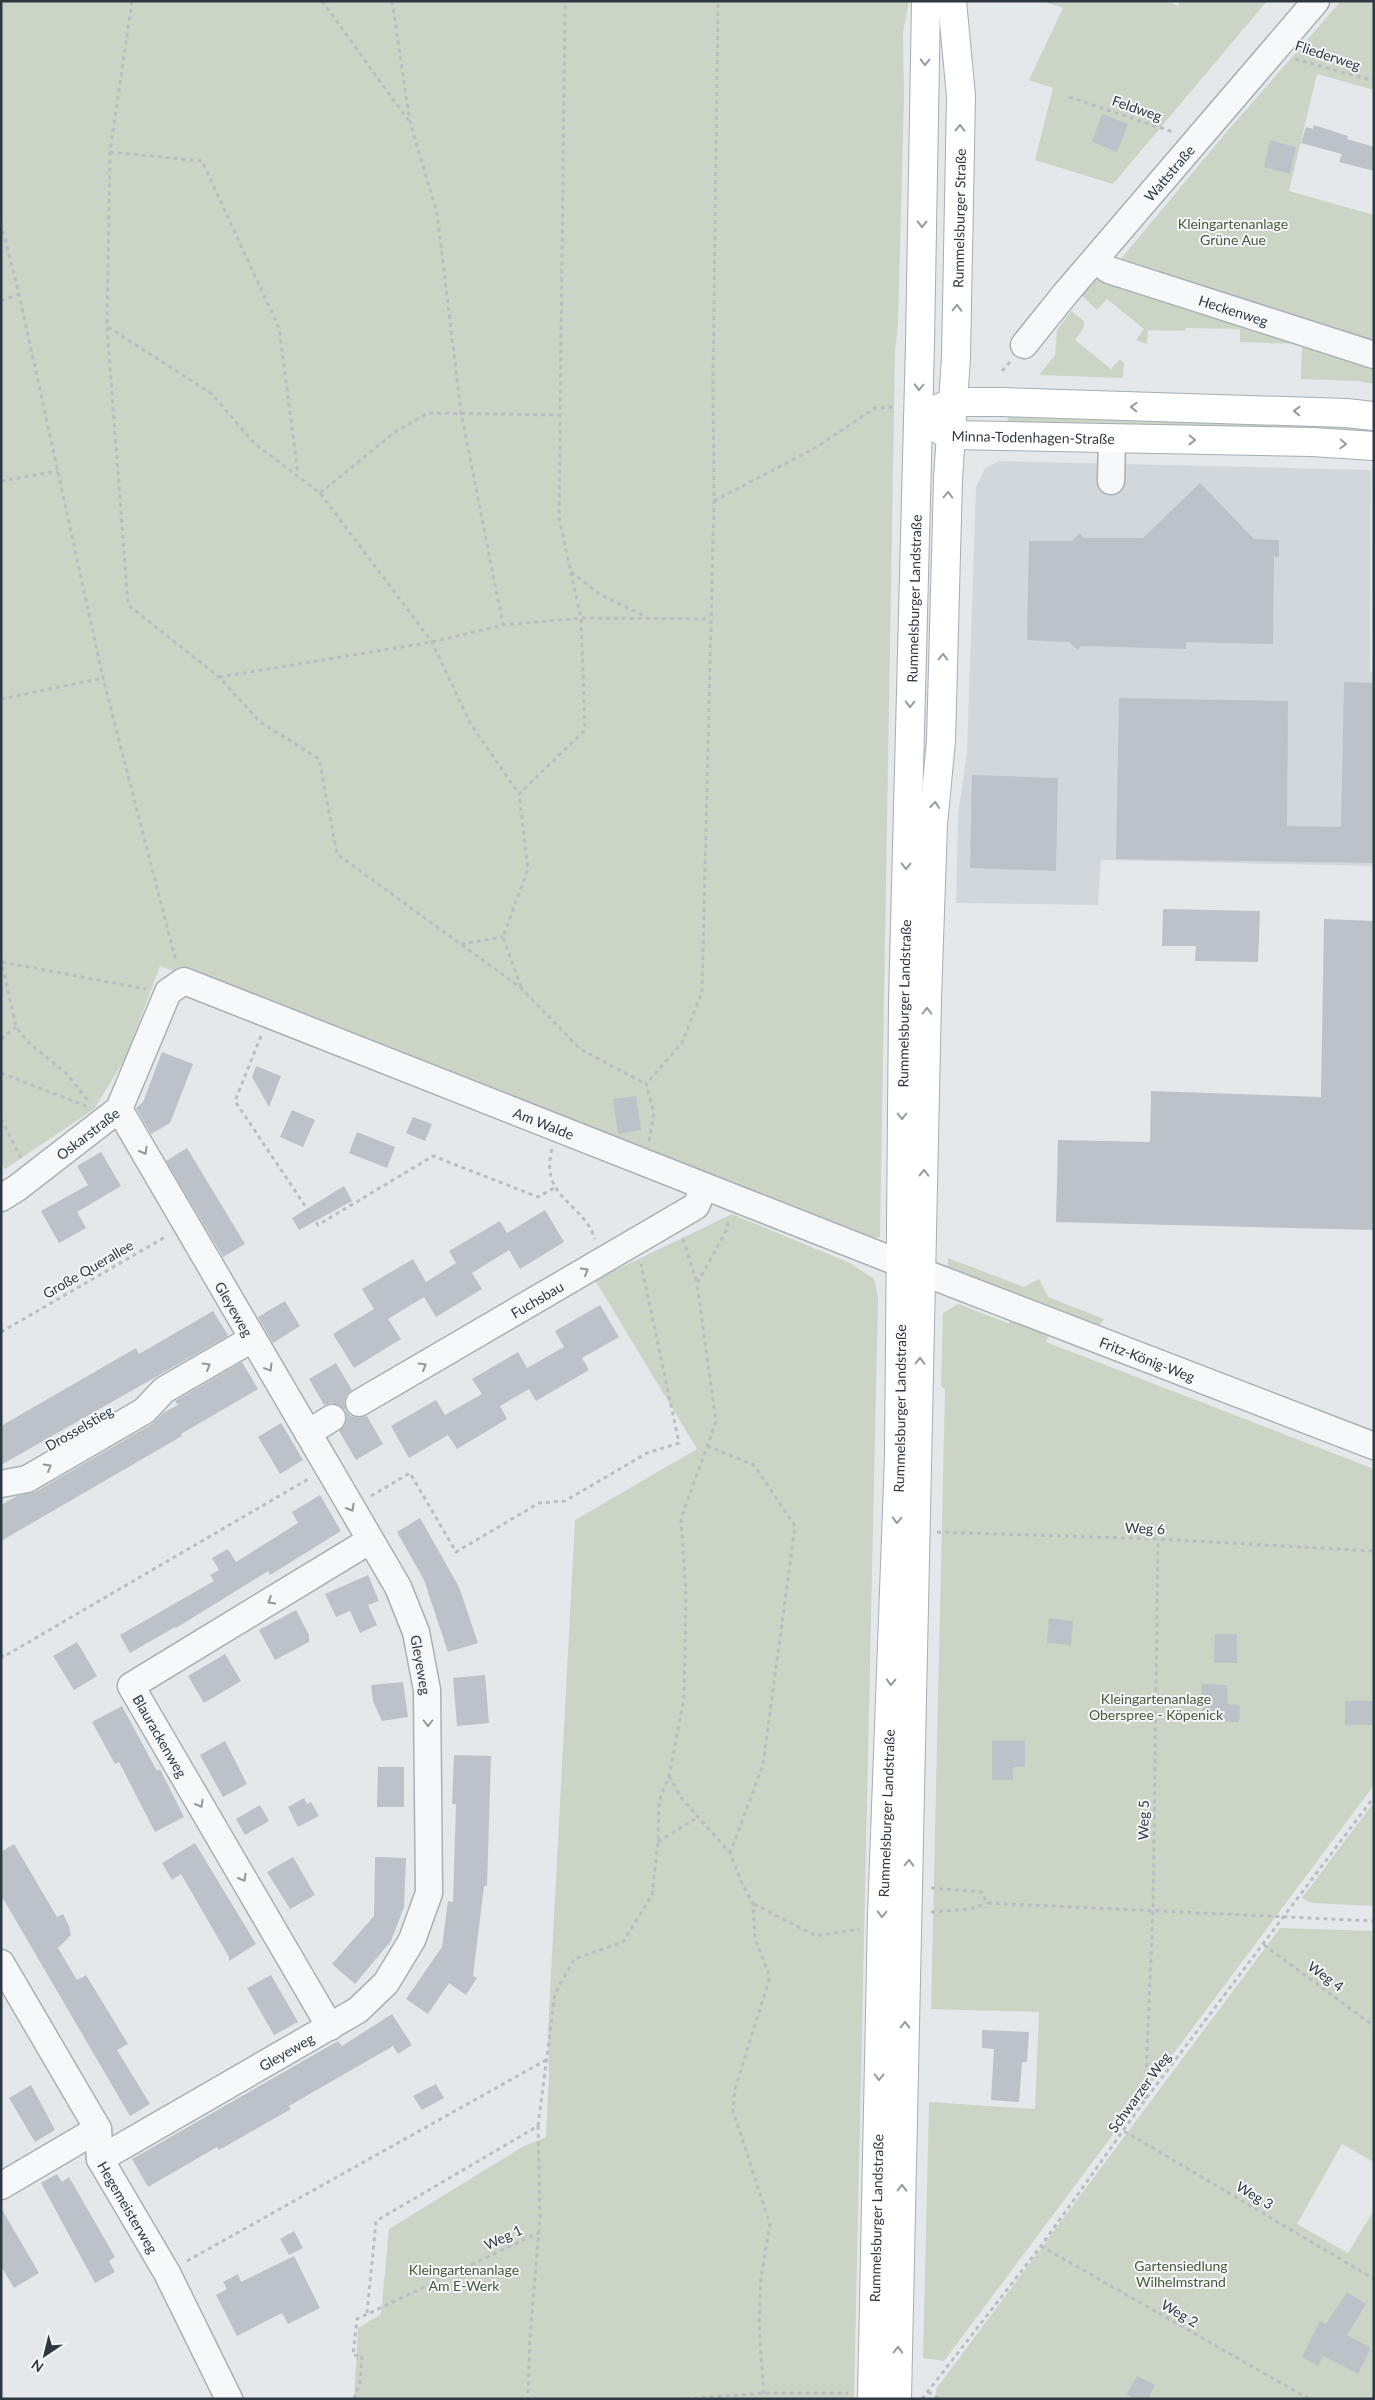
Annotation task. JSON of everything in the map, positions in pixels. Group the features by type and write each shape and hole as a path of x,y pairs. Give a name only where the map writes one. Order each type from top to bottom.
{"main road":[{"path":"908,412 926,1"},
{"name":"Rummelsburger Straße","path":"951,435 956,356 961,96 952,1"},
{"name":"Minna-Todenhagen-Straße","path":"908,412 953,402 1336,413 1374,416"},
{"name":"Minna-Todenhagen-Straße","path":"908,412 951,435 1312,442 1374,446"},
{"name":"Rummelsburger Landstraße","path":"880,2397 908,1886 916,1532 912,1267 903,982 908,412"},
{"name":"Rummelsburger Landstraße","path":"880,2397 882,1925 899,1456 899,1308 912,1267 933,824 941,741 951,435"}],"street":[{"name":"Wattstraße","path":"1024,345 1316,1"},
{"name":"Heckenweg","path":"1095,260 1109,270 1374,355"},
{"path":"1110,481 1112,438"},
{"name":"Am Walde","path":"160,991 184,981 912,1267"},
{"name":"Oskarstraße","path":"1,1198 17,1188 119,1109 160,991"},
{"name":"Gleyeweg","path":"100,2159 358,2010 386,1983 412,1940 429,1893 427,1690 416,1632 398,1587 369,1541 119,1109"},
{"name":"Fuchsbau","path":"359,1403 696,1206 704,1186"},
{"name":"Fritz-König-Weg","path":"912,1267 1374,1446"},
{"name":"Drosselstieg","path":"2,1484 27,1479 144,1411 164,1390 252,1339"},
{"path":"308,1433 332,1418"},
{"name":"Blaurackenweg","path":"330,2027 131,1686 369,1541"},
{"name":"Hegemeisterweg","path":"1,1963 98,2129 100,2159 167,2272 229,2399"},
{"path":"1,2186 98,2129"}],"path":[{"path":"132,1 110,152 107,327 128,605 219,677 260,722 319,759 337,854 521,988 580,1049 646,1084 654,1113 645,1162"},
{"path":"322,1 410,122"},
{"path":"392,1 410,122 437,213 461,412 503,625"},
{"path":"519,794 585,730 581,618 559,518 565,1"},
{"path":"646,1084 682,1043 702,992 714,501 713,383 718,1"},
{"name":"Fliederweg","path":"1278,48 1293,58 1374,81"},
{"name":"Feldweg","path":"1070,97 1198,140"},
{"path":"110,152 202,161 279,328 298,475"},
{"path":"1,223 19,294 102,678 175,958 160,991 2,961 16,1027 29,1043 67,1074 94,1109 1,1073"},
{"path":"1,301 19,294"},
{"path":"107,327 212,394 254,444 320,493 432,642 470,723 519,794 528,869 503,937 521,988"},
{"path":"714,501 815,448 875,408 908,412"},
{"path":"320,493 394,432 428,413 560,415"},
{"path":"1,481 58,471"},
{"path":"570,572 601,595 650,618"},
{"path":"219,677 432,642 503,625 581,618 710,619"},
{"path":"1,699 102,678"},
{"path":"461,944 503,937"},
{"path":"1,1039 16,1027"},
{"path":"263,1031 235,1101 318,1225 433,1156 538,1197 554,1188"},
{"path":"1,1119 21,1159"},
{"path":"553,1144 548,1163 554,1188 591,1228 597,1244"},
{"path":"698,1284 727,1229 730,1212"},
{"name":"Große Querallee","path":"1,1332 186,1225"},
{"path":"528,2399 530,2337 539,2233 538,2126 555,1994 574,1959 623,1942 652,1895 658,1842 659,1800 670,1776 684,1698 686,1595 681,1518 716,1422 698,1284 681,1234"},
{"path":"370,1497 410,1473 456,1552 539,1503 565,1501 647,1454 679,1443 640,1258"},
{"path":"707,1446 754,1465 795,1526 763,1765 730,1853"},
{"path":"1,1654 3,1656 328,1468"},
{"name":"Weg 6","path":"916,1532 1158,1539 1374,1552"},
{"name":"Weg 5","path":"1145,2100 1153,1910 1158,1539"},
{"path":"670,1776 682,1799 730,1853 741,1882 753,1904 755,1938 770,1977 735,2089 733,2111 770,2224 760,2286 759,2324 764,2399"},
{"name":"Schwarzer Weg","path":"922,2399 1040,2246 1145,2100 1284,1919 1374,1797"},
{"path":"658,1842 698,1817"},
{"path":"908,1886 982,1892 987,1903"},
{"path":"926,1913 971,1909 987,1903 1153,1910 1284,1919 1374,1921"},
{"path":"753,1904 816,1936 882,1925"},
{"name":"Weg 4","path":"1264,1945 1374,2026"},
{"path":"167,2272 546,2060"},
{"path":"354,2399 360,2382 362,2356 353,2355 356,2318 367,2314 376,2221 538,2126"},
{"name":"Weg 3","path":"1124,2131 1374,2279"},
{"name":"Weg 1","path":"367,2314 539,2233"},
{"name":"Weg 2","path":"1040,2246 1309,2399"},
{"path":"928,2392 940,2399"},
{"path":"686,2399 764,2393 880,2397"}],"shaded area":[{"path":"1000,461 1371,470 1370,672 1374,672 1374,866 1101,860 1098,905 956,903 958,815 967,751 976,487 985,468"}],"green space":[{"path":"1,1 909,1 903,33 904,98 898,324 895,350 880,1237 870,1240 160,966 126,1057 94,1109 5,1169 1,1164"},
{"path":"1042,1 1167,1 1178,6 1180,1 1267,1 1113,184 1035,160 1053,88 1029,80 1063,8"},
{"name":"Kleingartenanlage Grüne Aue","path":"1341,1 1374,1 1374,90 1317,74 1289,191 1374,215 1374,346 1115,266 1224,135"},
{"path":"1097,271 1374,361 1374,384 1358,381 1301,379 1302,344 1240,342 1240,329 1186,328 1185,331 1148,330 1147,344 1136,340 1144,329 1107,299 1097,310 1079,293"},
{"path":"1071,311 1084,321 1084,327 1075,340 1111,369 1120,359 1124,363 1123,378 1039,375 1055,355 1057,330"},
{"path":"1008,417 1360,428 1374,429 1374,437 1007,426"},
{"name":"Kleingartenanlage Am E-Werk","path":"732,1214 850,1263 874,1279 878,1298 854,2399 354,2399 358,2328 381,2314 389,2229 522,2147 546,2137 549,2076 548,2030 575,1520 697,1449 595,1280"},
{"path":"948,1258 1024,1287 1039,1279 1048,1297 1104,1319 1098,1328 948,1270"},
{"name":"Kleingartenanlage Oberspree - Köpenick","path":"958,1304 1008,1323 1015,1318 1051,1332 1046,1342 1374,1469 1374,1785 944,2361 923,2358 929,2102 1035,2109 1039,2012 931,2009 945,1389 941,1386 943,1313"},
{"path":"1374,1802 1374,1906 1312,1903 1302,1898"},
{"name":"Gartensiedlung Wilhelmstrand","path":"1280,1928 1374,1931 1374,2162 1342,2144 1297,2224 1348,2253 1374,2210 1374,2399 935,2399 936,2389"}],"building":[{"path":"1102,114 1128,124 1117,152 1092,142"},
{"path":"1314,125 1348,136 1347,139 1374,147 1374,171 1339,162 1342,154 1301,143 1306,127 1313,129"},
{"path":"1270,140 1296,147 1290,174 1264,167"},
{"path":"1200,483 1254,539 1279,540 1279,557 1274,557 1273,644 1186,642 1186,649 1081,646 1078,650 1069,642 1027,640 1029,541 1072,541 1079,533 1084,538 1143,538"},
{"path":"1344,682 1374,683 1374,863 1116,859 1119,698 1288,701 1287,826 1341,827"},
{"path":"972,775 1058,778 1056,871 970,868"},
{"path":"1163,909 1260,911 1258,962 1195,961 1196,946 1162,946"},
{"path":"1324,919 1374,921 1374,1230 1056,1222 1058,1140 1150,1142 1151,1091 1321,1097"},
{"path":"162,1052 193,1064 170,1123 151,1134 136,1108 143,1102"},
{"path":"256,1066 281,1076 269,1107 252,1077"},
{"path":"636,1096 641,1130 618,1134 613,1099"},
{"path":"292,1110 315,1120 303,1147 280,1137"},
{"path":"413,1117 432,1124 425,1141 406,1133"},
{"path":"357,1132 395,1147 387,1168 349,1153"},
{"path":"187,1148 245,1244 223,1257 166,1161"},
{"path":"101,1152 121,1186 77,1212 86,1228 59,1243 41,1211 88,1185 77,1166"},
{"path":"344,1186 352,1201 299,1230 292,1218"},
{"path":"545,1210 564,1242 520,1269 509,1250 472,1273 482,1289 436,1317 424,1297 388,1319 401,1339 354,1368 333,1334 374,1309 362,1289 413,1259 426,1282 456,1263 449,1251 500,1221 507,1233"},
{"path":"285,1301 300,1326 273,1343 258,1317"},
{"path":"600,1305 619,1337 582,1358 589,1370 536,1401 529,1389 500,1406 507,1419 457,1449 448,1435 409,1458 391,1426 436,1400 445,1415 482,1394 472,1379 518,1352 527,1368 564,1347 555,1331"},
{"path":"213,1311 228,1335 226,1337 1,1465 1,1426 136,1348 139,1354"},
{"path":"242,1362 258,1389 181,1434 182,1436 1,1541 1,1505 17,1496 35,1492 152,1424 163,1413 178,1405 175,1401"},
{"path":"336,1363 352,1390 346,1395 344,1403 346,1411 351,1416 359,1418 367,1416 383,1444 356,1460 339,1431 345,1425 347,1418 345,1410 339,1405 331,1403 324,1405 309,1379"},
{"path":"281,1423 303,1460 280,1474 258,1437"},
{"path":"320,1495 341,1531 270,1575 268,1571 176,1628 130,1653 120,1635 214,1581 210,1575 219,1570 212,1558 228,1549 236,1562 298,1523 292,1512"},
{"path":"420,1518 459,1587 478,1643 448,1652 424,1580 397,1532"},
{"path":"368,1575 379,1601 368,1605 377,1625 360,1633 350,1611 336,1617 325,1594"},
{"path":"296,1610 309,1635 309,1642 275,1660 259,1630"},
{"path":"1049,1618 1073,1621 1071,1645 1047,1643"},
{"path":"1215,1634 1237,1634 1237,1663 1214,1663"},
{"path":"77,1642 97,1676 74,1690 53,1656"},
{"path":"225,1654 241,1681 204,1703 188,1676"},
{"path":"485,1675 489,1723 457,1726 453,1678"},
{"path":"403,1682 408,1717 382,1721 373,1701 371,1685"},
{"path":"1202,1684 1227,1685 1228,1704 1240,1705 1239,1722 1202,1721"},
{"path":"1345,1701 1374,1701 1374,1725 1345,1725"},
{"path":"122,1706 157,1771 160,1769 184,1817 155,1832 119,1762 115,1764 92,1722"},
{"path":"225,1741 247,1784 223,1797 200,1755"},
{"path":"992,1741 1025,1741 1025,1767 1013,1767 1013,1780 992,1780"},
{"path":"454,1755 491,1756 487,1886 484,1886 473,1976 477,1978 466,1995 449,1983 428,2014 406,1999 442,1947 448,1901 453,1902 456,1804 452,1804"},
{"path":"378,1767 404,1767 404,1807 377,1807"},
{"path":"304,1798 307,1804 311,1802 319,1816 298,1827 288,1807"},
{"path":"260,1805 269,1821 245,1835 236,1819"},
{"path":"195,1843 256,1944 229,1961 229,1957 181,1874 172,1880 162,1863"},
{"path":"14,1844 57,1917 63,1914 69,1926 71,1935 58,1948 77,1980 86,1975 128,2044 117,2050 150,2104 130,2116 1,1895 1,1852"},
{"path":"293,1857 315,1895 290,1909 267,1872"},
{"path":"375,1857 406,1858 404,1907 391,1941 355,1984 332,1964 374,1916"},
{"path":"271,1975 298,2022 274,2035 247,1988"},
{"path":"392,2014 412,2045 398,2054 393,2046 289,2106 291,2109 219,2150 217,2147 148,2187 132,2159 338,2041 342,2046"},
{"path":"982,2030 1029,2032 1027,2062 1022,2062 1019,2102 991,2100 994,2049 982,2048"},
{"path":"436,2084 444,2098 422,2110 413,2096"},
{"path":"31,2085 55,2130 35,2142 9,2098"},
{"path":"57,2174 62,2182 69,2177 115,2257 109,2261 115,2272 95,2283 41,2183"},
{"path":"1,2208 39,2273 14,2288 1,2266"},
{"path":"294,2231 303,2248 289,2255 280,2239"},
{"path":"294,2256 320,2308 288,2324 282,2313 237,2336 216,2295 227,2289 223,2282 238,2274 241,2282"},
{"path":"1347,2292 1366,2304 1347,2335 1371,2348 1358,2374 1323,2356 1318,2366 1302,2357 1320,2321 1326,2324"},
{"path":"1137,2376 1155,2385 1148,2399 1136,2399 1127,2394"}]}
